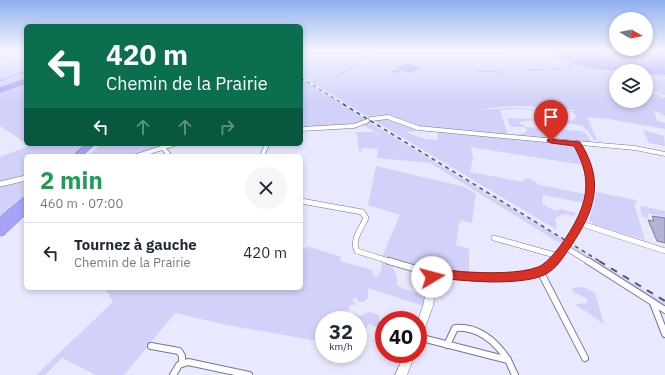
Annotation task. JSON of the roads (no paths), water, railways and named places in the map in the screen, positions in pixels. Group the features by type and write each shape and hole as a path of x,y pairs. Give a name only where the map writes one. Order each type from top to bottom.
{"highway":[{"path":"79,154 89,146"},
{"path":"86,154 96,146"},
{"path":"0,223 24,202"},
{"path":"0,232 24,210"}],"street":[{"path":"303,129 354,126 369,120 388,117 418,128 577,144 635,148 665,154"},
{"path":"303,201 362,212 366,218 355,241 355,248 357,251 433,274 468,277 514,276 540,272 553,263 565,247 587,208 591,194 591,177 583,153 577,144"},
{"path":"144,154 168,146"},
{"path":"163,148 168,154"},
{"path":"0,184 24,178"},
{"path":"579,224 665,251"},
{"path":"494,238 558,256"},
{"path":"565,247 665,310"},
{"path":"540,272 585,358"},
{"path":"426,311 433,274"},
{"path":"652,303 665,334"},
{"path":"447,345 455,328 460,327 486,334 498,346 508,360 515,375"},
{"path":"427,339 508,360"},
{"path":"151,346 179,351 182,356 182,363 173,375"},
{"path":"182,363 188,362 249,375"},
{"path":"400,375 406,363"}],"waterway":[{"path":"337,76 349,68"},
{"path":"527,70 543,69"},
{"path":"547,69 559,69"},
{"path":"476,71 502,72"},
{"path":"0,81 24,72"}],"railway":[{"path":"303,79 345,105"},
{"path":"343,104 601,262"},
{"path":"599,261 665,301"}]}
